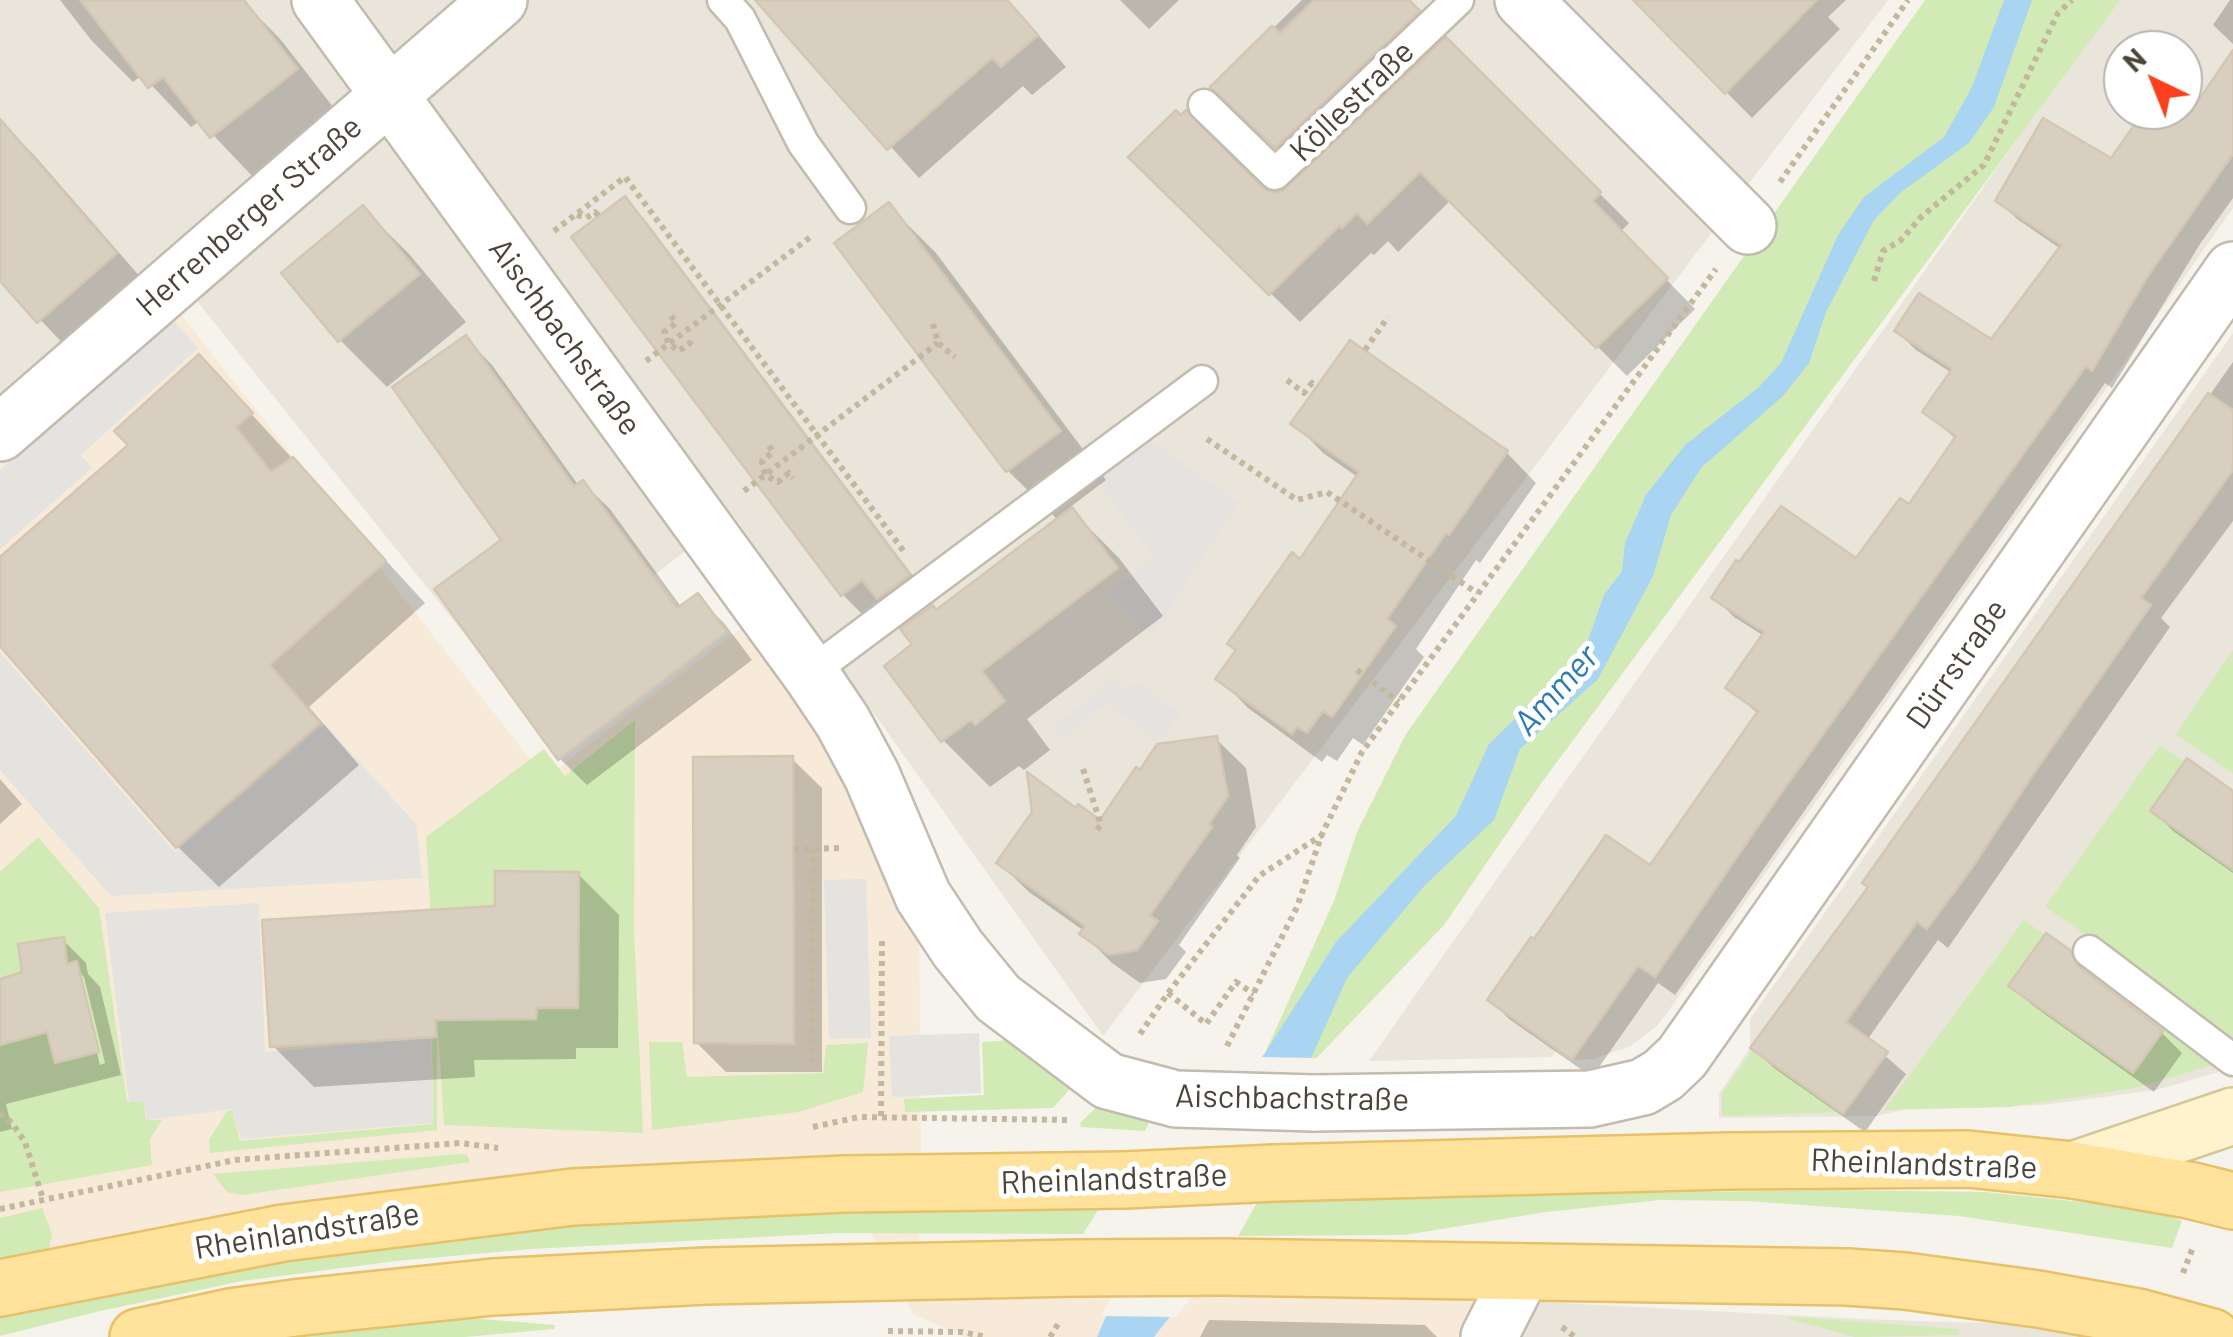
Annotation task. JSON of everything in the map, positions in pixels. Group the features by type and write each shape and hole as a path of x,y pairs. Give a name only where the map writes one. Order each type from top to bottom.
{"main road":[{"path":"2073,1170 2233,1116"},
{"name":"Rheinlandstraße","path":"0,1288 283,1232 573,1197 825,1185 1728,1161 1968,1159 2073,1170 2233,1201"},
{"path":"138,1337 302,1306 493,1287 706,1276 1075,1268 1847,1277 1967,1288 2056,1318 2138,1317 2212,1337"}],"street":[{"name":"Aischbachstraße","path":"320,0 810,673 843,722 872,776 923,896 958,949 998,998 1108,1082 1176,1099 1314,1103 1590,1099 1642,1087 1682,1057"},
{"name":"Herrenberger Straße","path":"0,433 499,0"},
{"path":"1523,0 1748,226"},
{"name":"Dürrstraße","path":"1682,1057 2233,270"},
{"path":"1489,1337 1522,1272"}],"lane":[{"path":"723,0 740,19 803,143 850,208"},
{"name":"Köllestraße","path":"1204,105 1275,174 1458,0"},
{"path":"810,673 1202,381"},
{"path":"2089,952 2233,1060"}],"path":[{"path":"1233,1036 1297,907 1322,834 1362,752 1748,226 1908,0"},
{"path":"1874,281 1883,251 1901,240 1921,217 1984,165 2058,13 2072,0"},
{"path":"589,204 625,177 910,560 902,565"},
{"path":"575,215 586,218 595,212 599,216"},
{"path":"684,332 813,235"},
{"path":"672,316 676,323 664,332 668,343 679,352 690,343 694,348"},
{"path":"1365,350 1388,317"},
{"path":"933,324 938,342 955,357"},
{"path":"781,462 938,342"},
{"path":"1287,380 1304,393 1312,383 1316,388"},
{"path":"1207,439 1297,500 1327,492 1477,593"},
{"path":"770,446 773,452 762,461 765,474 778,482 789,473 793,478"},
{"path":"1357,670 1399,702"},
{"path":"1083,769 1101,825 1096,831"},
{"path":"1108,1082 1168,993 1259,876 1322,834"},
{"path":"812,1063 813,848"},
{"path":"794,849 851,848"},
{"path":"880,925 881,1116"},
{"path":"1168,993 1206,1024 1236,982 1254,994"},
{"path":"0,1113 25,1142 43,1199"},
{"path":"962,1332 987,1337"}],"shaded area":[{"path":"0,0 1888,0 1103,1036 733,515 507,687 168,265 0,416"},
{"path":"2115,0 2233,0 2233,208 1657,1026 1630,1046 1594,1059 1572,1060 1557,1050 1551,1057 1369,1061"},
{"path":"177,309 545,778 753,619 919,914 918,1289 1483,1301 1465,1337 964,1337 913,1314 838,1170 0,1272 0,462"},
{"path":"171,318 198,348 81,455 92,468 0,549 0,470"},
{"path":"2233,333 2233,1068 2156,1090 2042,1105 1905,1109 1877,1116 1719,1118 1719,1094 1750,1048 1750,1019"},
{"path":"1150,441 1239,502 1152,635 1108,593 1155,557 1097,481"},
{"path":"0,652 175,852 325,724 416,824 422,878 111,896 0,770"},
{"path":"1112,679 1125,690 1136,681 1181,714 1157,742 1107,702 1063,739 1053,728"},
{"path":"866,879 871,1038 829,1039 824,880"},
{"path":"259,903 265,1052 431,1038 433,1123 241,1139 232,1109 147,1120 143,1100 129,1102 105,913"},
{"path":"979,1033 981,1093 892,1097 889,1036"},
{"path":"1487,1299 2038,1325 2097,1337 1467,1337"}],"green space":[{"path":"1925,0 2120,0 1540,785 1444,925 1310,1065 1265,1053 1334,901 1357,832 1406,734"},
{"path":"2233,650 2233,774 2176,734"},
{"path":"635,720 634,929 643,1133 444,1125 426,837 544,749 565,776"},
{"path":"2160,745 2186,763 2233,868 2233,1045 2154,989 2156,982 2045,907"},
{"path":"38,837 99,908 127,1102 143,1101 146,1120 162,1120 150,1139 152,1165 0,1192 0,872"},
{"path":"2024,920 2046,936 2133,1069 2165,1023 2215,1059 2212,1065 2136,1088 2009,1107 1884,1110"},
{"path":"432,1038 437,1038 437,1130 210,1153 209,1140 227,1111 232,1110 240,1141 433,1124"},
{"path":"1010,1040 1077,1081 1053,1108 905,1112 904,1099 984,1095 982,1042"},
{"path":"649,1042 682,1042 687,1077 823,1073 826,1045 868,1043 863,1092 798,1112 652,1130"},
{"path":"1754,1048 1843,1112 1722,1116 1722,1093"},
{"path":"1106,1098 1154,1112 1145,1131 1081,1127 1080,1123"},
{"path":"467,1155 470,1162 242,1195 227,1192 213,1174"},
{"path":"1827,1190 1985,1192 2120,1206 2182,1221 2172,1248 1959,1216 1746,1201 1660,1200 1546,1212 1405,1235 1238,1236 1259,1199"},
{"path":"1103,1202 1083,1234 839,1233 531,1249 396,1261 242,1281 0,1336 0,1316 10,1313 142,1283 433,1237 686,1213"},
{"path":"42,1208 52,1234 49,1250 0,1264 0,1218"},
{"path":"457,1317 555,1325 554,1329 465,1337 297,1337"},
{"path":"1786,1318 1958,1329 1960,1335 1855,1337"}],"water":[{"name":"Ammer","path":"2004,0 2032,0 1994,107 1969,143 1900,193 1874,220 1826,312 1809,363 1783,396 1701,468 1671,515 1653,576 1598,679 1520,749 1494,820 1425,885 1347,978 1229,1241 1154,1337 1097,1337 1215,1118 1265,1053 1336,942 1456,816 1489,744 1584,652 1604,595 1622,571 1625,543 1646,495 1685,445 1759,387 1781,363 1838,235 1864,197 1944,137 1972,87"}],"pier":[{"path":"1256,1057 1318,1058 1300,1118 1234,1244 1176,1317 1101,1316 1210,1116"}],"building":[{"path":"80,0 244,0 298,69 210,138 163,77 148,88"},
{"path":"755,0 1007,0 1038,35 1001,67 992,58 887,150"},
{"path":"1314,0 1409,0 1420,11 1275,148 1210,87 1272,26 1280,33"},
{"path":"1633,0 1817,0 1725,94"},
{"path":"1446,37 1601,192 1593,201 1668,278 1596,348 1420,172 1367,224 1357,213 1342,228 1340,225 1269,295 1128,157 1176,110 1181,115 1186,110 1262,187 1281,192"},
{"path":"2233,50 2233,154 2146,279 2092,371 2086,366 1655,977 1638,966 1572,1060 1487,1000 1606,835 1650,865 1758,711 1725,688 1764,632 1711,598 1736,560 1739,562 1781,506 1856,558 1900,498 1909,504 1956,436 1922,412 1952,369 1894,331 1919,293 1991,339 2061,245 1995,201 2043,118 2111,158 2131,130 2203,130 2203,94"},
{"path":"0,119 117,253 37,323 0,281"},
{"path":"625,196 910,575 877,599 862,580 841,596 571,237"},
{"path":"889,202 1061,431 1006,472 834,243"},
{"path":"363,205 420,274 338,342 281,273"},
{"path":"466,335 574,486 583,480 677,608 698,593 727,632 558,760 434,589 501,540 392,387"},
{"path":"1350,340 1508,451 1387,619 1396,626 1332,717 1323,711 1307,733 1297,727 1292,734 1215,679 1236,650 1227,644 1292,552 1300,559 1359,472 1290,424"},
{"path":"199,354 253,413 236,427 271,472 293,457 386,561 270,665 320,723 176,848 0,646 0,557 128,445 114,431"},
{"path":"2208,393 2233,410 2233,470 2141,598 2151,605 1972,868 1927,929 1917,922 1846,1022 1888,1052 1843,1114 1750,1048 1868,887 1862,883"},
{"path":"1072,507 1118,568 982,671 1005,701 975,725 971,720 941,742 884,666 912,644 900,629 933,605 936,610"},
{"path":"1217,736 1228,796 1209,824 1212,827 1150,915 1158,921 1137,950 1109,955 1079,934 1085,926 996,863 1032,812 1027,772 1076,808 1078,804 1100,820 1157,744"},
{"path":"793,756 794,1044 694,1043 693,757"},
{"path":"2187,758 2233,791 2233,870 2150,811"},
{"path":"495,871 579,872 578,1008 537,1008 536,1019 435,1020 436,1037 270,1047 262,920 495,906"},
{"path":"2046,933 2070,950 2078,966 2163,1031 2133,1073 2008,986"},
{"path":"64,937 67,964 77,961 99,1052 55,1063 47,1032 0,1045 0,979 22,972 18,944"}]}
